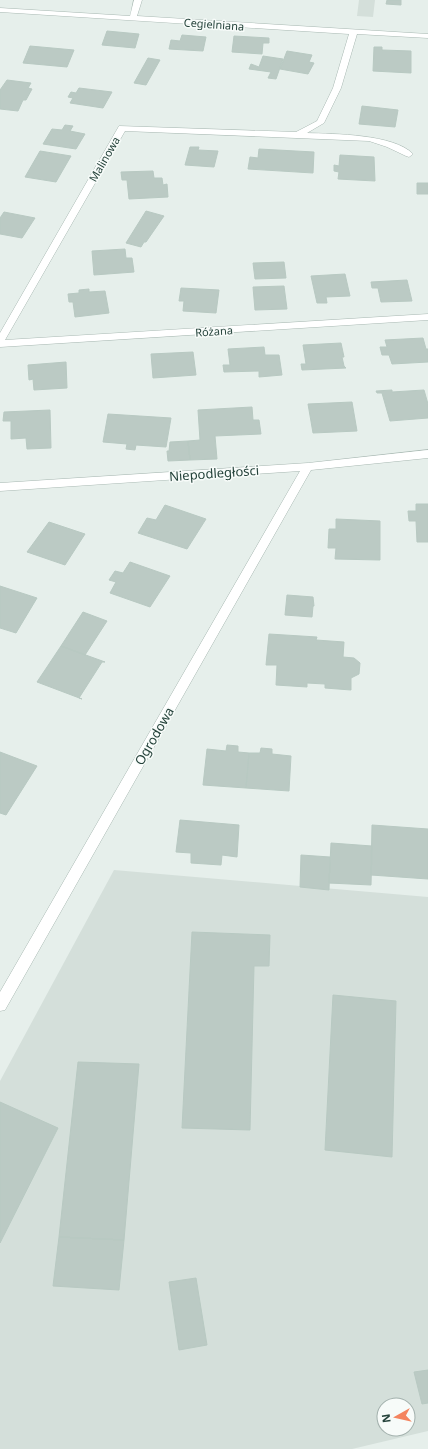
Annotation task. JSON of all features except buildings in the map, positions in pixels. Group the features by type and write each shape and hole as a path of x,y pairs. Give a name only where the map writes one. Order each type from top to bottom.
{"street":[{"path":"133,18 138,0"},
{"name":"Cegielniana","path":"0,10 353,33 428,36"},
{"name":"Malinowa","path":"296,135 320,123 337,88 353,33"},
{"name":"Malinowa","path":"0,343 122,128 370,139 390,145 408,154"},
{"name":"Różana","path":"0,343 428,318"},
{"name":"Niepodległości","path":"0,487 308,467 428,454"},
{"name":"Ogrodowa","path":"0,1005 308,467"}],"shaded area":[{"path":"359,0 375,0 373,17 357,16"},
{"path":"114,870 428,897 428,1431 416,1434 416,1397 376,1397 376,1437 403,1437 352,1449 0,1449 0,1081"}]}
